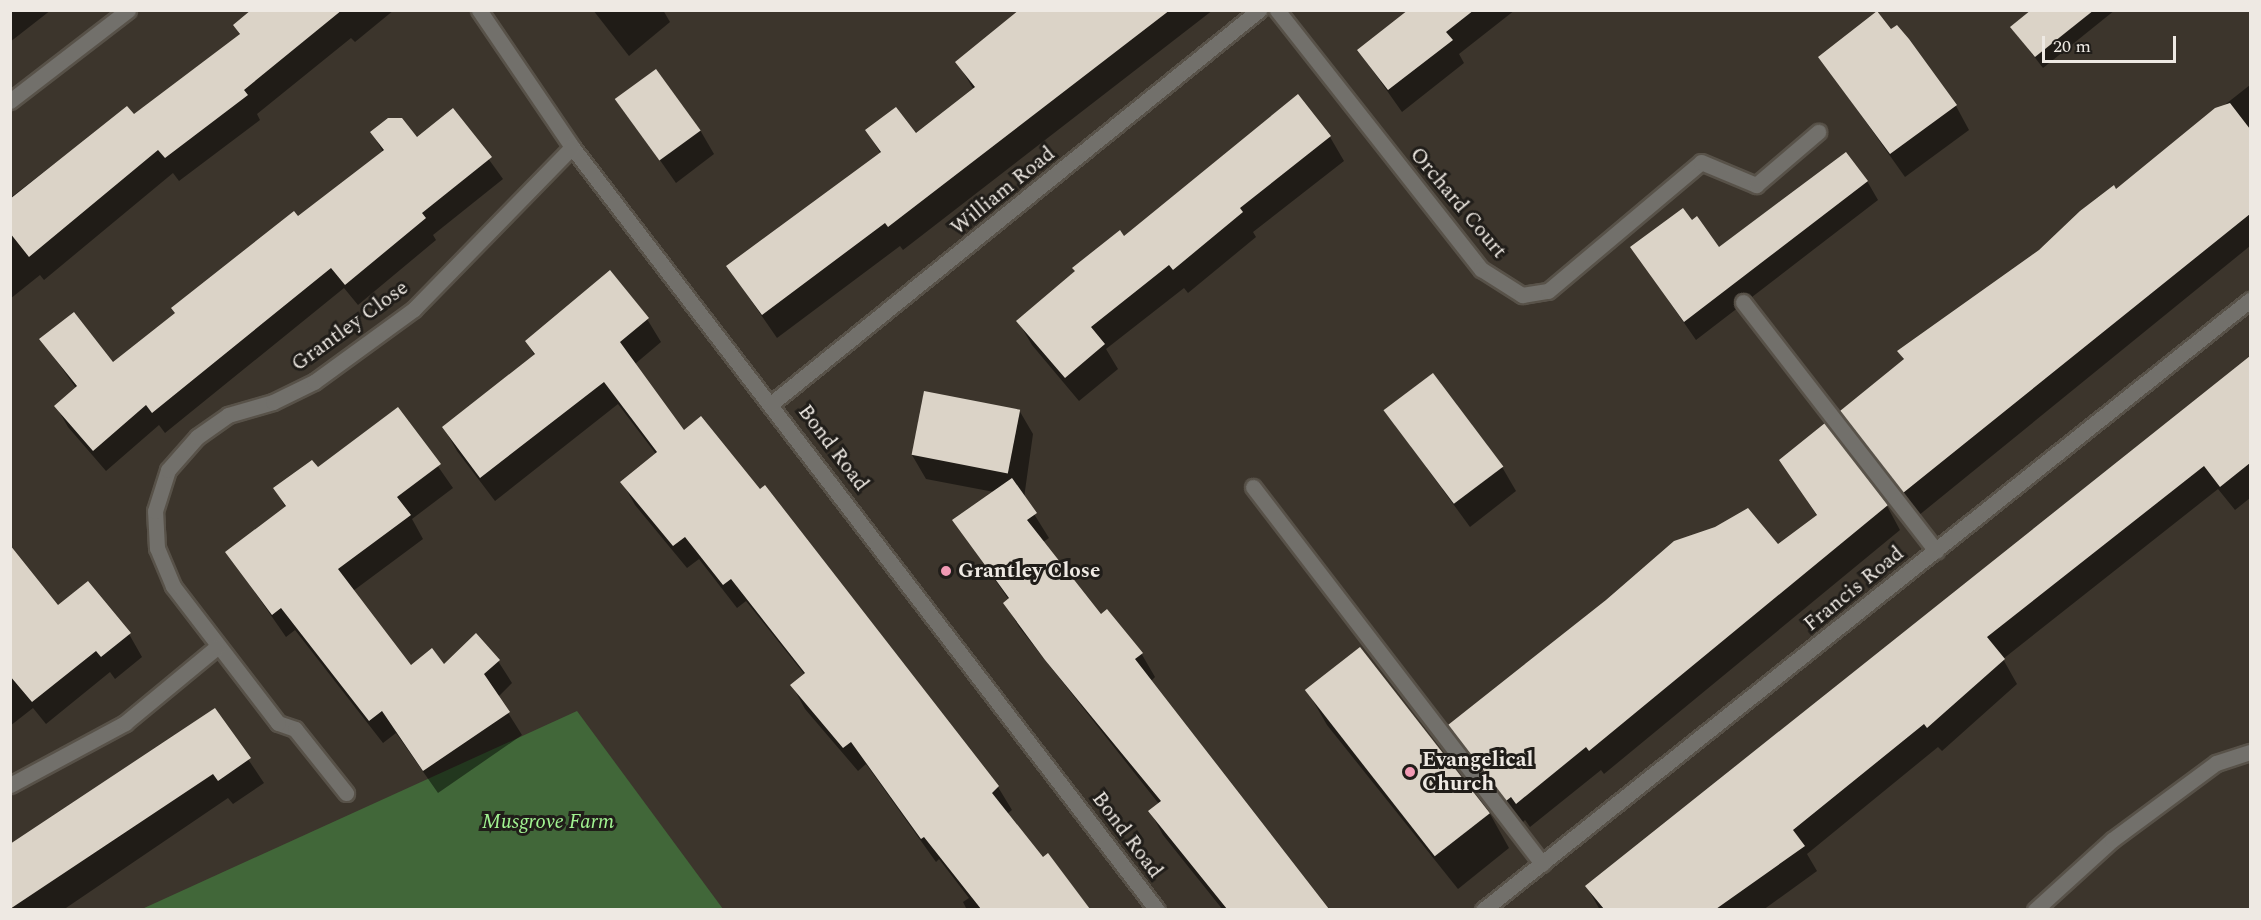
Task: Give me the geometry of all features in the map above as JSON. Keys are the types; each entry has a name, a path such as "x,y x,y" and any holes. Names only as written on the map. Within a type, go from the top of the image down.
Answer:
{"street":[{"path":"10,100 128,10"},
{"name":"Bond Road","path":"479,10 572,147 772,403 1157,909"},
{"name":"William Road","path":"772,403 1259,10"},
{"name":"Orchard Court","path":"1276,10 1481,269 1522,295 1548,291 1701,162 1756,185 1818,132"},
{"name":"Grantley Close","path":"346,793 295,729 278,723 217,647 173,586 157,548 154,517 168,470 197,437 228,415 273,402 314,382 414,309 572,147"},
{"name":"Francis Road","path":"1483,909 2250,300"},
{"path":"1743,302 1936,551"},
{"path":"1253,488 1542,864"},
{"path":"10,785 125,723 217,647"},
{"path":"2035,909 2112,840 2216,763 2250,752"}],"green space":[{"name":"Musgrove Farm","path":"577,711 723,909 142,909"}],"building":[{"path":"251,10 342,10 244,90 248,95 165,158 158,150 29,257 10,233 10,199 127,106 134,114 240,34 233,25"},
{"path":"1019,10 1170,10 888,227 885,223 762,315 726,266 881,152 865,130 896,107 916,133 975,87 955,62"},
{"path":"1408,10 1474,10 1446,32 1453,40 1388,90 1357,50"},
{"path":"2031,10 2094,10 2035,57 2010,27"},
{"path":"1877,11 1891,29 1897,25 1909,39 1957,105 1890,154 1818,57"},
{"path":"656,69 701,130 659,160 615,99"},
{"path":"1298,94 1331,136 1240,208 1243,212 1173,270 1169,265 1091,327 1105,344 1065,378 1016,321 1075,271 1072,268 1120,230 1124,236"},
{"path":"2230,103 2250,129 2250,214 1903,493 1840,411 1904,359 1897,351 2039,250 2080,211 2114,185 2116,189 2215,108"},
{"path":"453,108 492,157 422,213 426,218 345,285 331,268 152,413 146,405 93,451 54,406 77,386 39,339 74,312 113,362 175,313 171,308 294,211 298,216 384,150 370,132 388,118 402,118 417,137"},
{"path":"1846,152 1868,181 1684,322 1630,247 1683,208 1692,220 1697,216 1719,247"},
{"path":"610,270 649,318 620,342 684,430 701,416 760,489 765,485 999,786 992,793 1043,857 1048,853 1090,909 981,909 924,837 921,839 851,742 843,748 790,685 805,673 731,579 723,585 685,537 673,546 620,482 657,452 604,382 480,478 442,427 535,354 525,341"},
{"path":"2250,356 2250,463 2220,487 2204,466 1987,637 2005,659 1927,728 1924,724 1793,830 1805,846 1716,909 1604,909 1585,886"},
{"path":"1433,373 1503,466 1454,504 1383,410"},
{"path":"924,391 1020,410 1008,474 912,455"},
{"path":"398,407 441,464 397,497 411,515 338,569 411,665 432,648 444,664 476,633 500,660 484,674 510,712 423,771 382,711 369,721 281,608 272,615 225,552 286,506 273,488 312,460 318,467"},
{"path":"1825,423 1888,505 1589,751 1586,747 1516,804 1511,797 1506,801 1448,725 1606,600 1674,541 1715,527 1748,508 1778,544 1817,515 1779,460"},
{"path":"1012,478 1037,513 1027,520 1101,614 1107,609 1143,653 1135,659 1329,909 1227,909 1148,811 1161,801 1045,660 1003,603 1009,598 952,520"},
{"path":"10,545 58,605 88,581 131,633 101,657 96,651 32,702 10,676"},
{"name":"Evangelical Church","path":"1360,647 1490,813 1435,856 1305,690"},
{"path":"215,708 251,758 218,781 213,774 10,909 10,844"}],"place":[{"name":"Grantley Close","path":"946,571"},
{"name":"Evangelical Church","path":"1410,772"}]}
